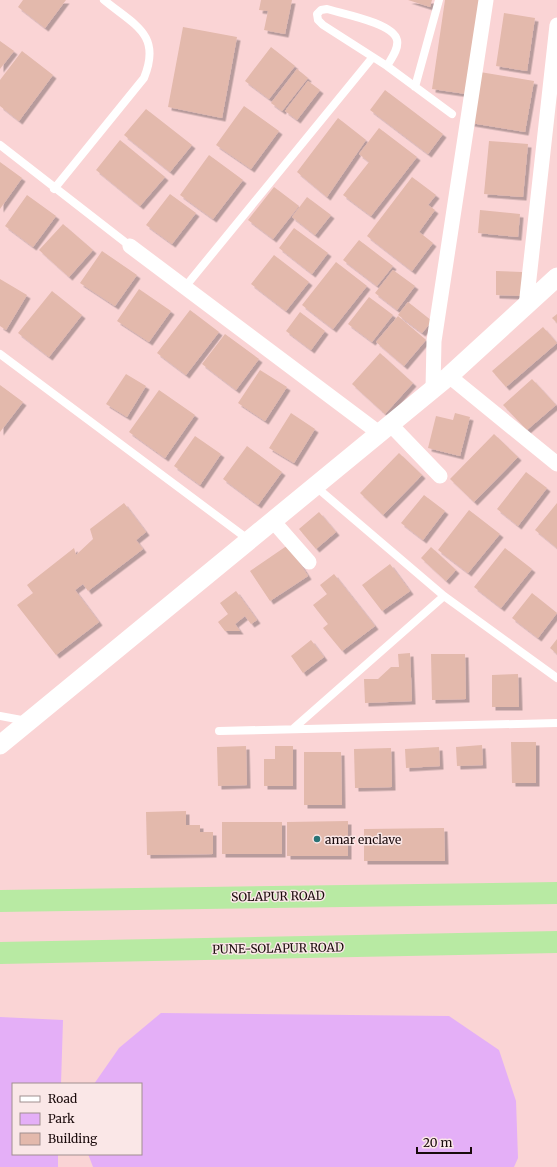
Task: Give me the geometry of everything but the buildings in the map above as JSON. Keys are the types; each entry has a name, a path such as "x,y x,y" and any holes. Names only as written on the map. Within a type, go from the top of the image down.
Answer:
{"highway":[{"name":"SOLAPUR ROAD","path":"0,900 557,893"},
{"name":"PUNE-SOLAPUR ROAD","path":"0,953 557,942"}],"street":[{"path":"434,389 434,341 486,0"},
{"path":"526,306 557,25"},
{"path":"130,246 185,288 384,429 440,476"},
{"path":"0,745 434,389 557,277"},
{"path":"449,376 557,464"},
{"path":"273,521 309,562"}],"lane":[{"path":"54,189 144,78 149,66 151,47 144,34 104,0"},
{"path":"415,87 439,0"},
{"path":"387,66 397,48 397,40 393,33 382,26 327,9 321,10 317,14 318,20 323,26 387,66 452,114"},
{"path":"185,288 372,58"},
{"path":"0,145 54,189 130,246"},
{"path":"0,354 249,540"},
{"path":"315,486 444,596 557,678"},
{"path":"294,728 444,596"},
{"path":"0,716 30,721"},
{"path":"219,731 294,728 557,723"}],"green space":[{"path":"161,1013 449,1016 499,1050 516,1101 518,1158 514,1167 93,1167 88,1155 142,1155 142,1083 95,1083 119,1048"},
{"path":"0,1017 63,1020 61,1083 12,1083 12,1155 58,1155 58,1167 0,1167"}],"place":[{"name":"amar enclave","path":"317,839"}]}
